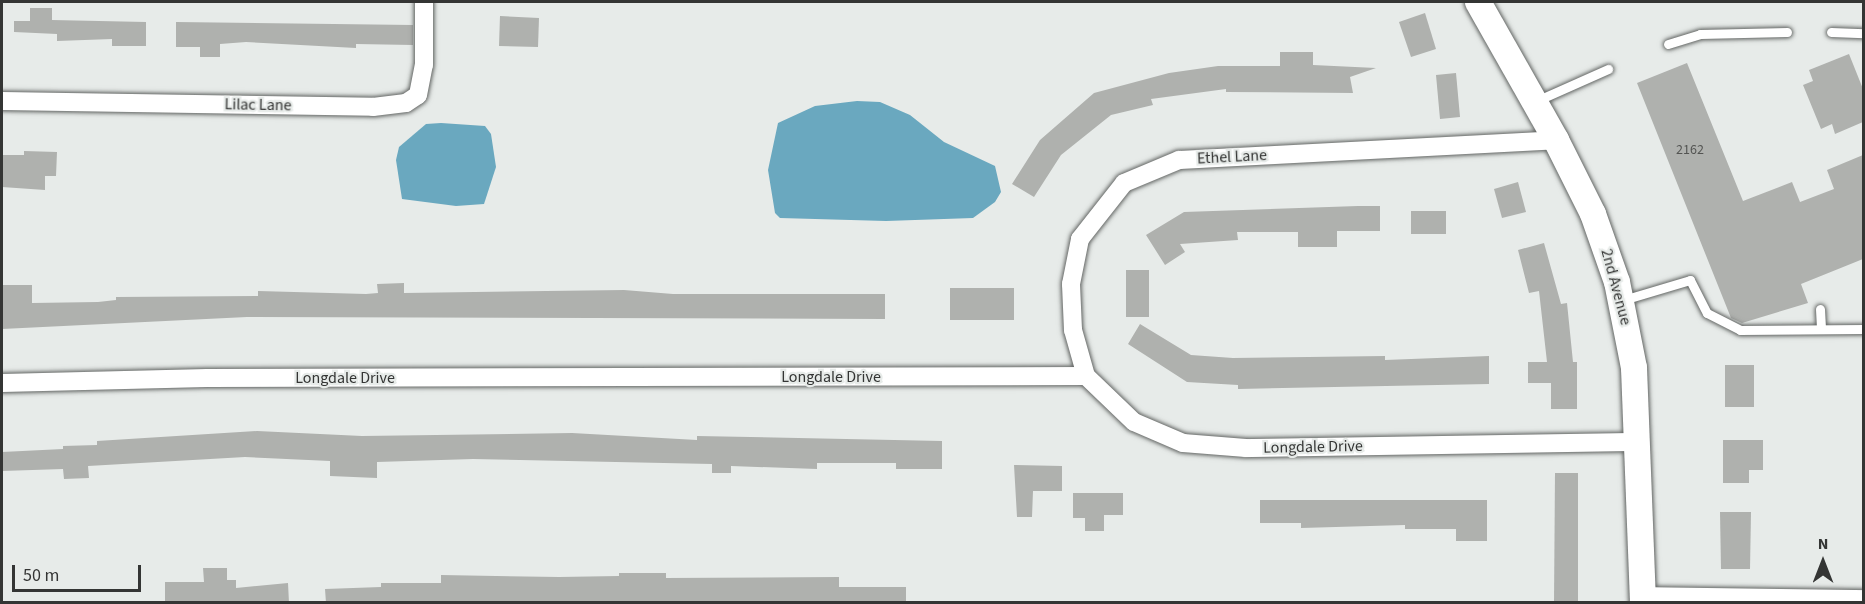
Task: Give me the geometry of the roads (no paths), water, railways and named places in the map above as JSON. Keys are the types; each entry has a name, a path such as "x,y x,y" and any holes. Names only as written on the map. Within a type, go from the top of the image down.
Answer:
{"street":[{"name":"Lilac Lane","path":"2,101 373,107 406,103 418,95 424,65 424,2"},
{"name":"2nd Avenue","path":"1478,2 1556,140 1607,249 1622,301 1634,368 1643,599"},
{"name":"Ethel Lane","path":"1086,376 1073,330 1071,284 1080,240 1124,183 1179,160 1556,140"},
{"name":"Longdale Drive","path":"2,383 207,378 1086,376 1134,422 1183,443 1246,448 1638,442"},
{"path":"1643,599 1863,599"}],"lane":[{"path":"1668,44 1700,34 1787,32"},
{"path":"1831,32 1863,33"},
{"path":"1535,101 1608,69"},
{"path":"1622,301 1690,280 1707,313 1740,330 1863,329"},
{"path":"1821,309 1821,329"}],"water":[{"path":"857,101 880,102 910,115 944,142 995,166 1001,192 995,202 973,218 886,221 780,218 775,213 768,170 778,123 815,106"},
{"path":"426,124 485,126 491,134 496,167 484,204 456,206 402,199 396,160 399,147"}]}
